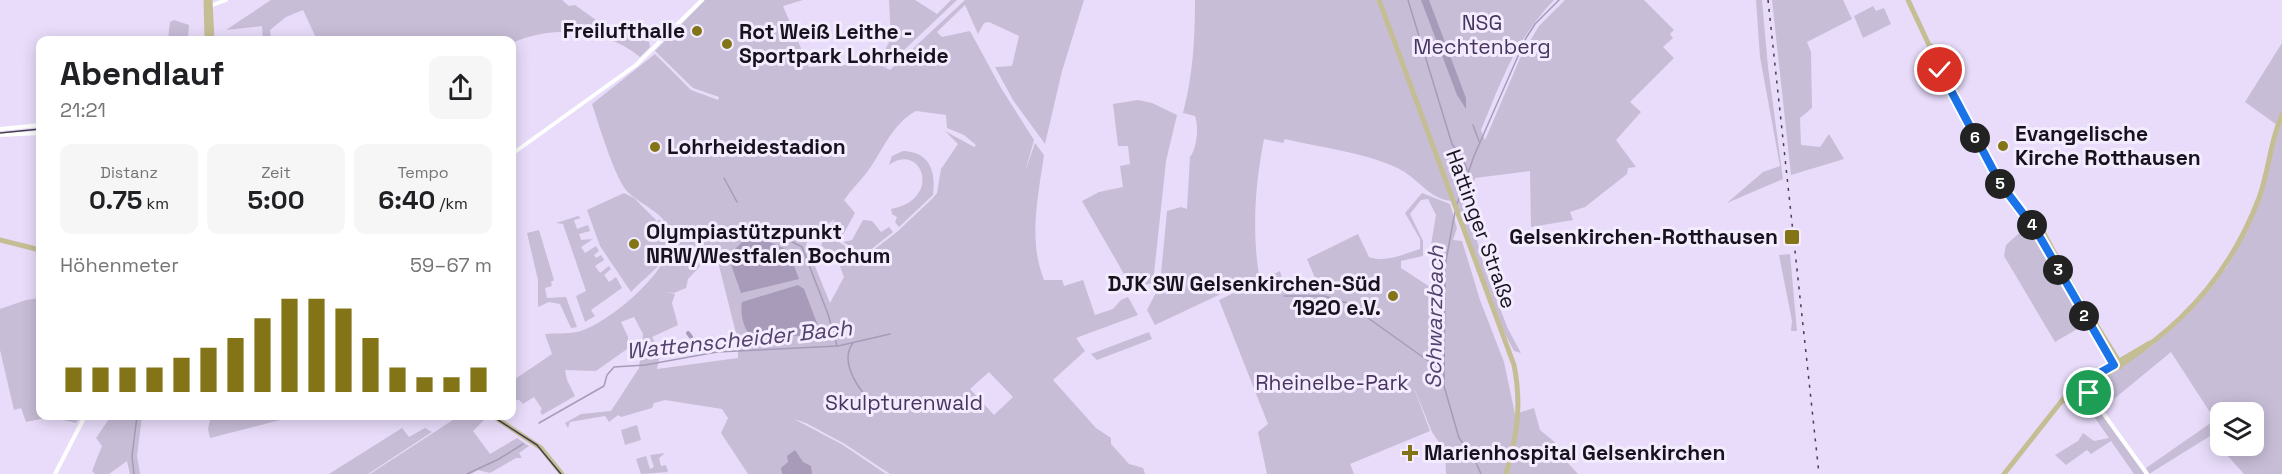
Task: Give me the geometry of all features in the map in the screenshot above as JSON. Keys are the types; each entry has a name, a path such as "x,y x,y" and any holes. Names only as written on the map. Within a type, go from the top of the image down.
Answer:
{"main road":[{"name":"Hattinger Straße","path":"1379,0 1511,355 1519,390 1518,427 1506,474"},
{"path":"1908,0 1951,81 1986,156 2010,196 2037,232 2118,364"},
{"path":"207,36 208,3"},
{"path":"208,3 212,36"},
{"path":"2004,474 2063,401 2160,336 2205,292 2234,252 2260,197 2273,138 2282,114"},
{"path":"0,240 36,249"},
{"path":"499,420 541,448 562,474"}],"street":[{"path":"208,3 225,0"},
{"path":"516,151 636,65 702,0"},
{"path":"0,129 36,125"},
{"path":"0,135 36,133"},
{"path":"2087,385 2147,474"},
{"path":"55,474 83,420"}],"green space":[{"path":"271,0 562,0 569,6 575,5 603,25 620,25 649,42 650,47 640,57 611,40 578,32 544,34 516,42 516,36 315,36 303,10 286,17 270,30 271,36 263,36 262,26 226,30"},
{"name":"Skulpturenwald","path":"705,0 803,0 783,6 809,67 876,63 890,70 965,0 1084,0 1062,71 1045,144 1013,100 995,67 1012,66 1019,36 989,22 984,23 978,34 965,5 937,32 942,37 970,31 1001,88 1034,140 1025,172 1035,143 1044,155 1035,234 1039,265 1044,280 1062,280 1064,286 1083,280 1095,315 1113,309 1121,300 1128,297 1138,315 1076,338 1085,351 1053,380 1096,428 1111,438 1111,444 1129,464 1143,468 1145,474 890,474 845,444 794,419 843,445 886,474 748,474 721,433 728,418 722,409 665,400 654,403 652,408 621,417 618,415 609,422 605,416 570,422 568,428 565,423 581,414 611,411 639,368 643,334 634,317 621,322 628,337 627,349 596,371 565,370 575,396 542,415 540,411 542,409 534,397 523,404 516,400 516,378 552,354 545,334 577,332 605,319 652,278 670,247 671,234 664,220 631,195 621,183 592,104 655,54 691,90 718,100 719,97 693,88 655,51","holes":["916,111 946,115 947,128 964,135 976,145 974,147 945,131 958,144 941,169 937,193 897,232 863,258 839,242 855,213 844,200 868,171 894,130","835,219 821,245 838,261 844,277 830,303 806,244 815,233","715,250 738,341 738,358 657,369 661,352 652,337 678,325 672,303 675,294 665,292 674,293 686,288 688,279","989,372 1013,397 994,415 970,389"]},
{"path":"889,0 915,0 937,14 951,0 957,0 886,67 878,62 891,39"},
{"path":"1195,0 1377,0 1452,201 1444,200 1431,193 1407,174 1389,164 1345,151 1285,139 1283,143 1264,139 1255,207 1259,276 1155,325 1147,310 1160,285 1167,211 1181,207 1187,209 1190,157 1197,137 1195,116 1183,113 1193,57"},
{"name":"NSG Mechtenberg","path":"1380,0 1554,0 1529,30 1511,61 1481,130 1485,140 1521,56 1539,26 1565,0 1644,0 1674,30 1670,34 1673,38 1663,47 1674,58 1630,102 1641,112 1616,140 1636,167 1628,168 1627,174 1585,207 1570,212 1573,220 1531,227 1530,171 1475,178 1469,211 1485,270 1508,329 1521,353 1514,351 1504,332"},
{"path":"1756,0 1762,0 1768,67 1783,179 1727,203 1763,172 1780,166 1760,57"},
{"path":"1772,0 1843,0 1852,19 1807,42 1811,52 1812,108 1800,118 1801,145 1820,147 1829,134 1844,159 1791,175"},
{"path":"1873,6 1876,11 1884,8 1891,24 1863,38 1854,16"},
{"path":"174,20 189,25 188,36 168,36 170,22"},
{"path":"2282,43 2282,474 2244,474 2228,456 2264,456 2264,402 2210,402 2210,412 2171,352 2103,408 2091,385 2154,344 2227,267 2260,197 2277,125 2245,102"},
{"path":"1138,100 1152,103 1177,115 1166,161 1153,283 1132,288 1082,201 1099,192 1123,187 1120,166 1130,164 1128,146 1118,146 1113,104"},
{"path":"903,151 912,152 925,159 932,171 934,186 933,195 899,227 895,222 897,217 892,214 891,209 907,203 918,195 922,184 922,174 918,166 910,160 900,160 889,165 892,156"},
{"name":"Olympiastützpunkt NRW/Westfalen Bochum","path":"624,193 634,198 658,222 659,219 669,241 668,251 663,259 631,292 600,246 587,210"},
{"name":"Rheinelbe-Park","path":"1422,193 1450,204 1457,228 1453,240 1462,241 1480,300 1504,362 1515,414 1534,408 1540,430 1569,454 1566,461 1578,474 1446,474 1445,451 1432,432 1412,383 1430,431 1350,464 1354,474 1267,474 1258,432 1268,424 1219,300 1280,271 1284,286 1318,285 1307,259 1358,234 1369,257 1376,259 1389,258 1420,249 1420,239 1405,213","holes":["1428,199 1436,215 1431,245 1435,252 1430,287 1401,268 1401,261 1423,256 1423,241 1410,214 1421,200"]},
{"path":"578,216 581,218 574,220 577,229 588,225 590,231 579,234 581,240 593,239 581,247 585,253 596,246 599,251 594,255 596,258 601,255 604,260 595,266 600,273 609,266 611,269 604,275 609,282 616,277 622,288 591,310 595,316 585,322 576,296 586,291 563,224 556,223"},
{"path":"863,220 872,221 881,232 889,227 893,232 864,255 843,242 852,240"},
{"path":"2027,226 2084,325 2055,342 2004,256 2006,245"},
{"path":"539,230 554,280 551,282 552,286 545,288 547,298 566,297 577,327 571,328 560,304 549,302 538,307 538,280 527,233"},
{"path":"1790,254 1797,331 1791,331 1792,321 1779,255"},
{"path":"36,299 36,420 26,422 21,408 14,410 0,350 0,309"},
{"path":"1149,332 1152,339 1097,360 1091,354"},
{"path":"2085,389 2146,474 2134,474 2111,441 2091,454 2087,450 2066,465 2055,455 2078,441 2083,433 2094,441 2109,438 2083,401 2078,404 2070,397"},
{"path":"108,420 142,420 137,456 140,474 130,474 127,461 109,474 95,474 92,471 102,446 96,438"},
{"path":"210,420 280,420 210,438 208,429"},
{"path":"453,420 484,420 473,431 490,454 517,438 529,446 519,453 522,458 516,458 490,473 478,470 471,474 370,474"},
{"path":"2210,423 2210,436 2149,474 2146,468"},
{"path":"637,425 641,440 625,445 621,430"},
{"path":"402,428 409,437 425,428 432,432 368,474 329,474"},
{"path":"665,453 659,458 661,466 666,465 668,472 641,474 636,459 646,456 650,469 654,467 650,455"}],"shaded area":[{"path":"1421,0 1429,0 1466,98 1466,109 1457,95"},
{"path":"749,238 762,239 788,250 799,279 741,293 728,256"},
{"path":"798,285 804,289 820,331 818,335 753,337 743,321 742,302"},
{"path":"795,450 803,462 811,466 812,474 782,474 781,468 788,462 787,456"}],"waterway":[{"path":"1408,0 1452,144 1463,159 1467,170"},
{"name":"Schwarzbach","path":"1457,204 1474,156 1526,38 1535,24 1559,0"},
{"path":"1473,125 1479,141"},
{"path":"724,178 737,202"},
{"name":"Schwarzbach","path":"1455,212 1445,266 1444,386 1459,438 1474,458 1481,474"},
{"path":"744,223 750,226 760,225 802,247 828,314 837,346"},
{"name":"Wattenscheider Bach","path":"1284,296 1324,296 1347,303 1441,370"},
{"path":"688,333 691,337"},
{"name":"Wattenscheider Bach","path":"539,423 604,386 607,375 614,367 645,365 717,352 838,346 890,334"},
{"path":"853,343 848,360 853,378 877,407"},
{"name":"Wattenscheider Bach","path":"134,474 132,456 136,420"},
{"name":"Wattenscheider Bach","path":"467,474 499,459 523,444"}],"tram line":[{"path":"0,133 36,129"},
{"path":"498,420 537,445 561,474"}],"railway":[{"path":"1768,0 1819,474"}],"place":[{"name":"Freilufthalle","path":"697,31"},
{"name":"Rot Weiß Leithe - Sportpark Lohrheide","path":"727,44"},
{"name":"Evangelische Kirche Rotthausen","path":"2003,146"},
{"name":"Lohrheidestadion","path":"655,147"},
{"name":"Gelsenkirchen-Rotthausen","path":"1792,237"},
{"name":"Olympiastützpunkt NRW/Westfalen Bochum","path":"634,244"},
{"name":"DJK SW Gelsenkirchen-Süd 1920 e.V.","path":"1393,296"},
{"name":"Marienhospital Gelsenkirchen","path":"1410,453"}],"route":[{"path":"1940,70 1964,120 2000,183 2037,232 2114,365 2085,381 2085,388 2089,393"}]}
